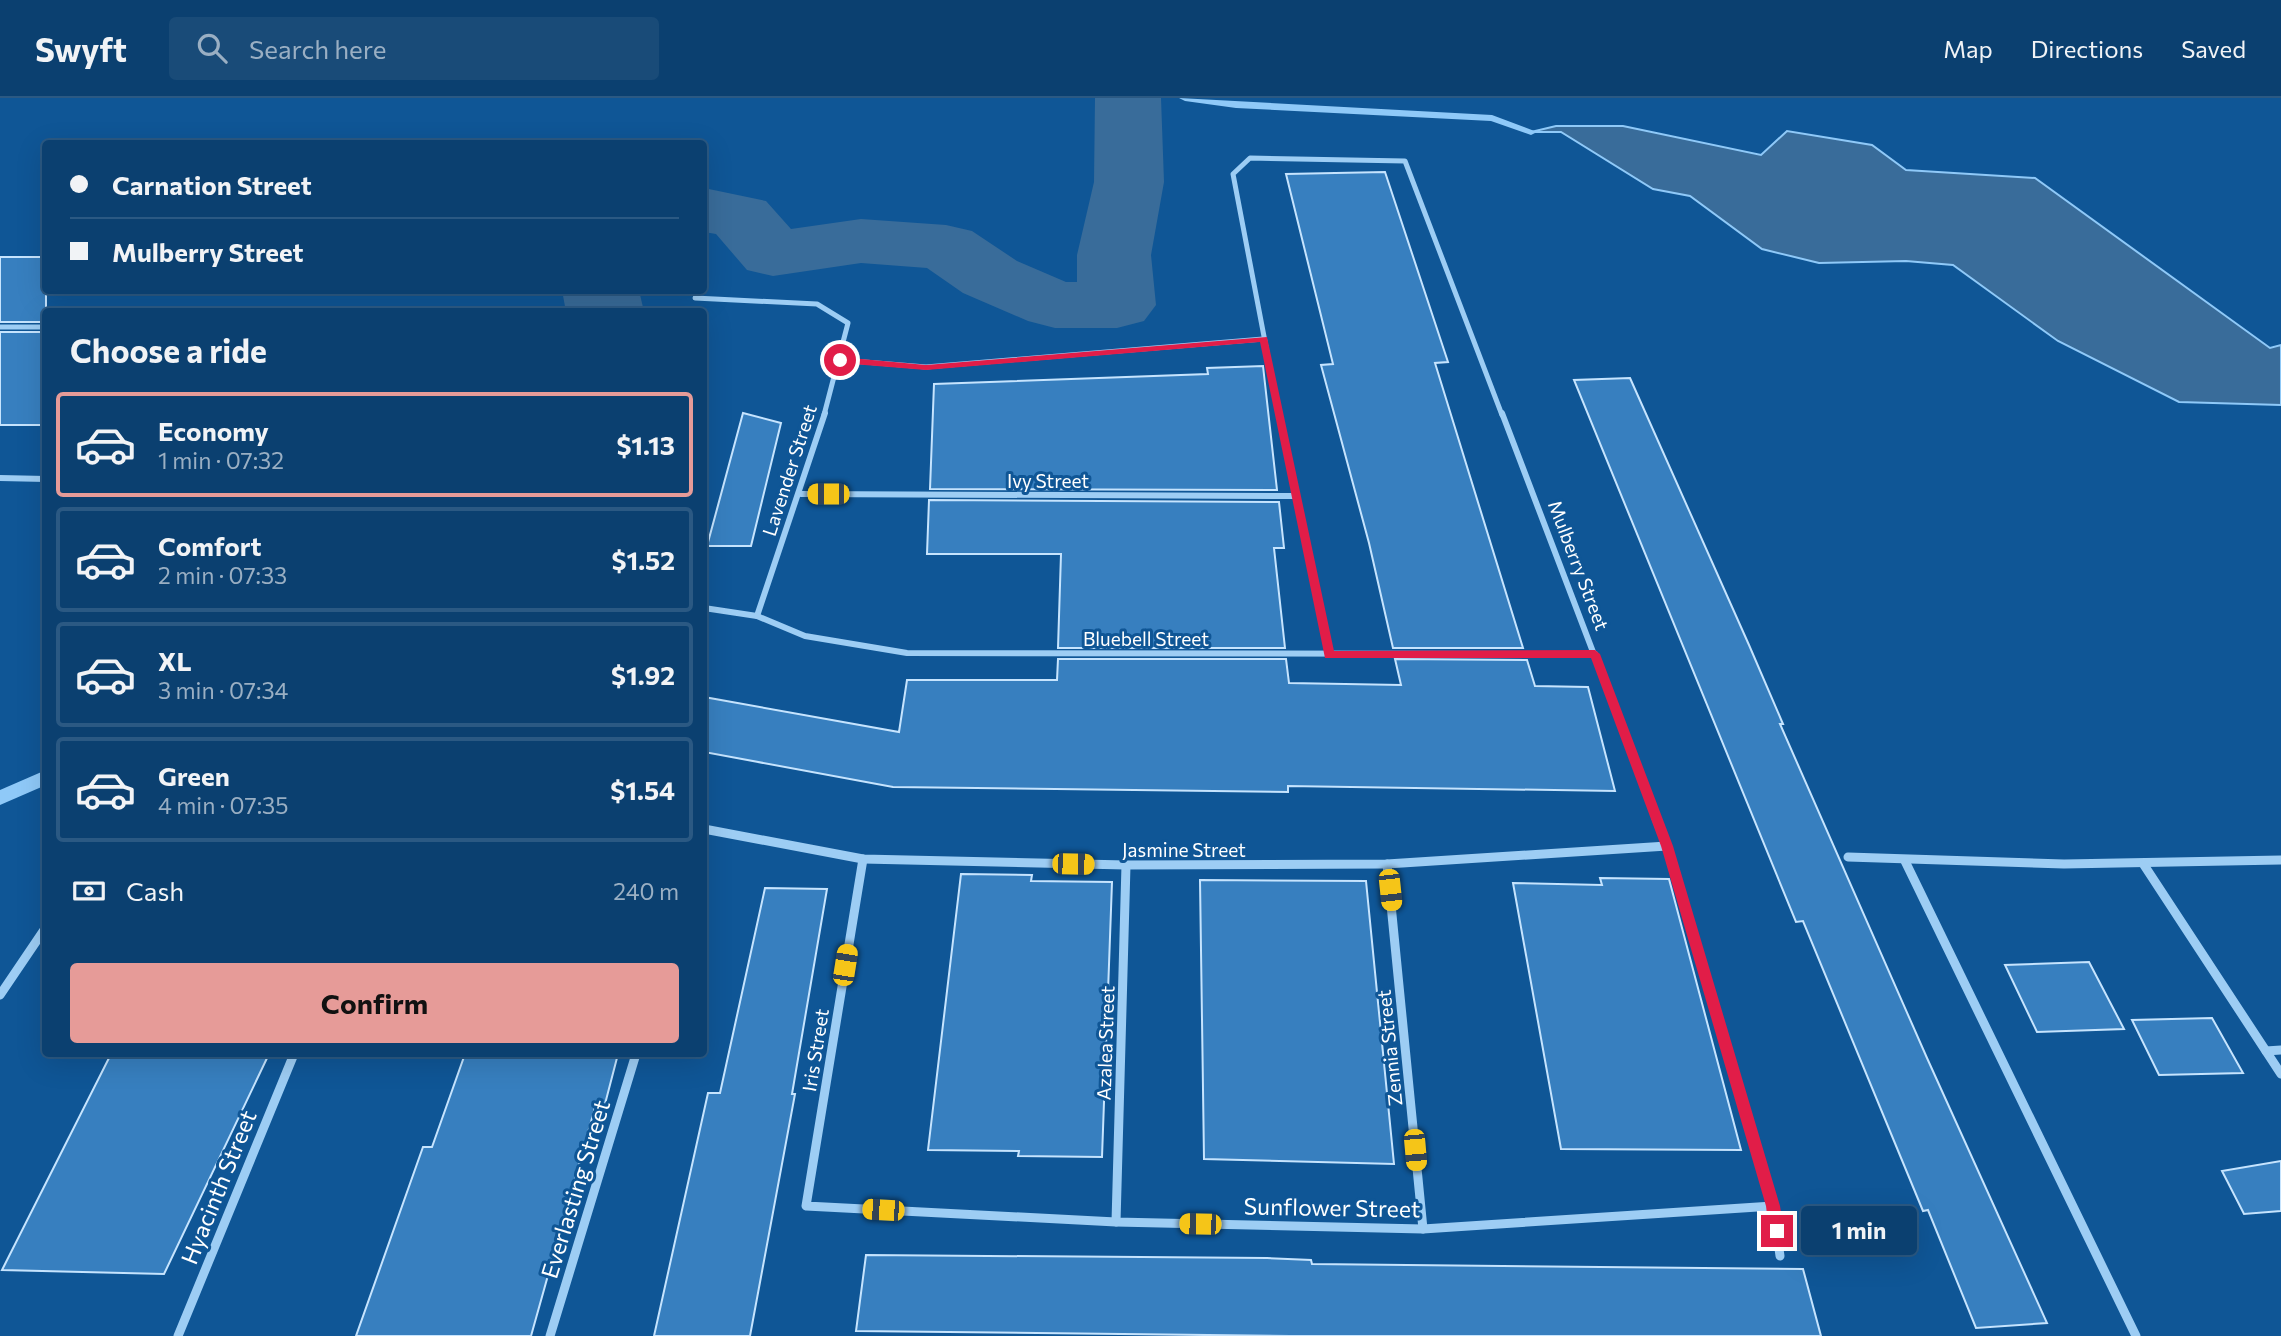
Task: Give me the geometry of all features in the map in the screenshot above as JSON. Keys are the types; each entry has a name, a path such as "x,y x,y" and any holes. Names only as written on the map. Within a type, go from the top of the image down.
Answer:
{"street":[{"name":"Mulberry Street","path":"1264,339 1233,174 1250,158 1405,161 1667,846 1773,1206 1780,1256"},
{"name":"Lavender Street","path":"695,298 817,304 848,323 801,494 757,616"},
{"path":"0,327 42,327"},
{"path":"840,360 926,368 1264,339 1329,655"},
{"path":"0,478 42,479"},
{"name":"Ivy Street","path":"801,494 1295,496"},
{"name":"Bluebell Street","path":"707,608 757,616 806,636 907,653 1595,654"},
{"name":"Jasmine Street","path":"707,832 863,859 1126,865 1387,864 1667,846"},
{"path":"1848,857 1905,861 2144,865 2281,860"},
{"name":"Iris Street","path":"806,1206 863,859"},
{"path":"1905,861 2136,1336"},
{"name":"Zennia Street","path":"1387,864 1423,1228"},
{"name":"Azalea Street","path":"1116,1222 1126,865"},
{"path":"2144,865 2281,1074"},
{"path":"0,995 42,933"},
{"path":"2266,1051 2281,1050"},
{"name":"Hyacinth Street","path":"178,1336 293,1057"},
{"name":"Everlasting Street","path":"550,1336 635,1057"},
{"name":"Sunflower Street","path":"806,1206 1116,1222 1423,1228 1773,1206"}],"water":[{"path":"1556,126 1623,126 1761,155 1787,131 1872,145 1906,170 2035,178 2270,348 2281,345 2281,405 2179,402 2058,341 1953,265 1906,261 1819,263 1762,249 1690,196 1653,189 1561,132 1531,132"}],"building":[{"path":"1385,172 1448,362 1435,363 1523,648 1393,648 1369,543 1321,365 1333,364 1286,174"},
{"path":"0,257 42,257 42,294 46,294 46,308 42,308 42,322 0,322"},
{"path":"0,332 42,332 42,425 0,425"},
{"path":"1263,366 1277,490 930,489 934,384 1208,374 1207,368"},
{"path":"1630,378 1749,645 1783,724 1780,724 1927,1058 2047,1323 1976,1328 1928,1210 1923,1211 1803,921 1796,922 1574,380"},
{"path":"743,413 781,423 751,546 707,546"},
{"path":"929,500 1279,502 1284,548 1274,548 1285,648 1058,648 1061,554 927,554"},
{"path":"1058,659 1286,659 1289,683 1401,685 1395,659 1527,660 1535,686 1588,687 1615,791 1288,786 1288,792 893,787 707,753 707,698 899,732 907,680 1057,680"},
{"path":"961,874 1032,875 1031,881 1112,882 1102,1157 1018,1156 1019,1151 928,1150"},
{"path":"1600,878 1669,879 1741,1150 1561,1149 1513,883 1602,885"},
{"path":"1200,880 1366,881 1394,1164 1204,1159"},
{"path":"765,888 827,889 792,1094 795,1094 750,1336 654,1336 708,1093 720,1093"},
{"path":"2089,962 2124,1029 2037,1032 2005,965"},
{"path":"2212,1018 2243,1073 2159,1075 2132,1020"},
{"path":"109,1057 268,1057 164,1274 2,1270"},
{"path":"464,1057 617,1057 605,1104 596,1104 531,1336 356,1336 423,1147 432,1147"},
{"path":"2281,1161 2281,1211 2244,1214 2222,1171"},
{"path":"866,1255 1267,1258 1311,1260 1312,1264 1803,1269 1821,1336 1290,1336 856,1331"}],"waterway":[{"path":"707,210 740,216 773,254 861,241 946,247 990,277 1055,305 1117,305 1114,255 1129,182 1128,98"},
{"path":"1185,98 1236,105 1492,118 1531,132"},
{"path":"601,294 604,308"},
{"path":"0,798 42,779"}],"route":[{"path":"840,360 926,368 1264,339 1329,655 1595,654 1667,846 1773,1206 1777,1231"}]}
